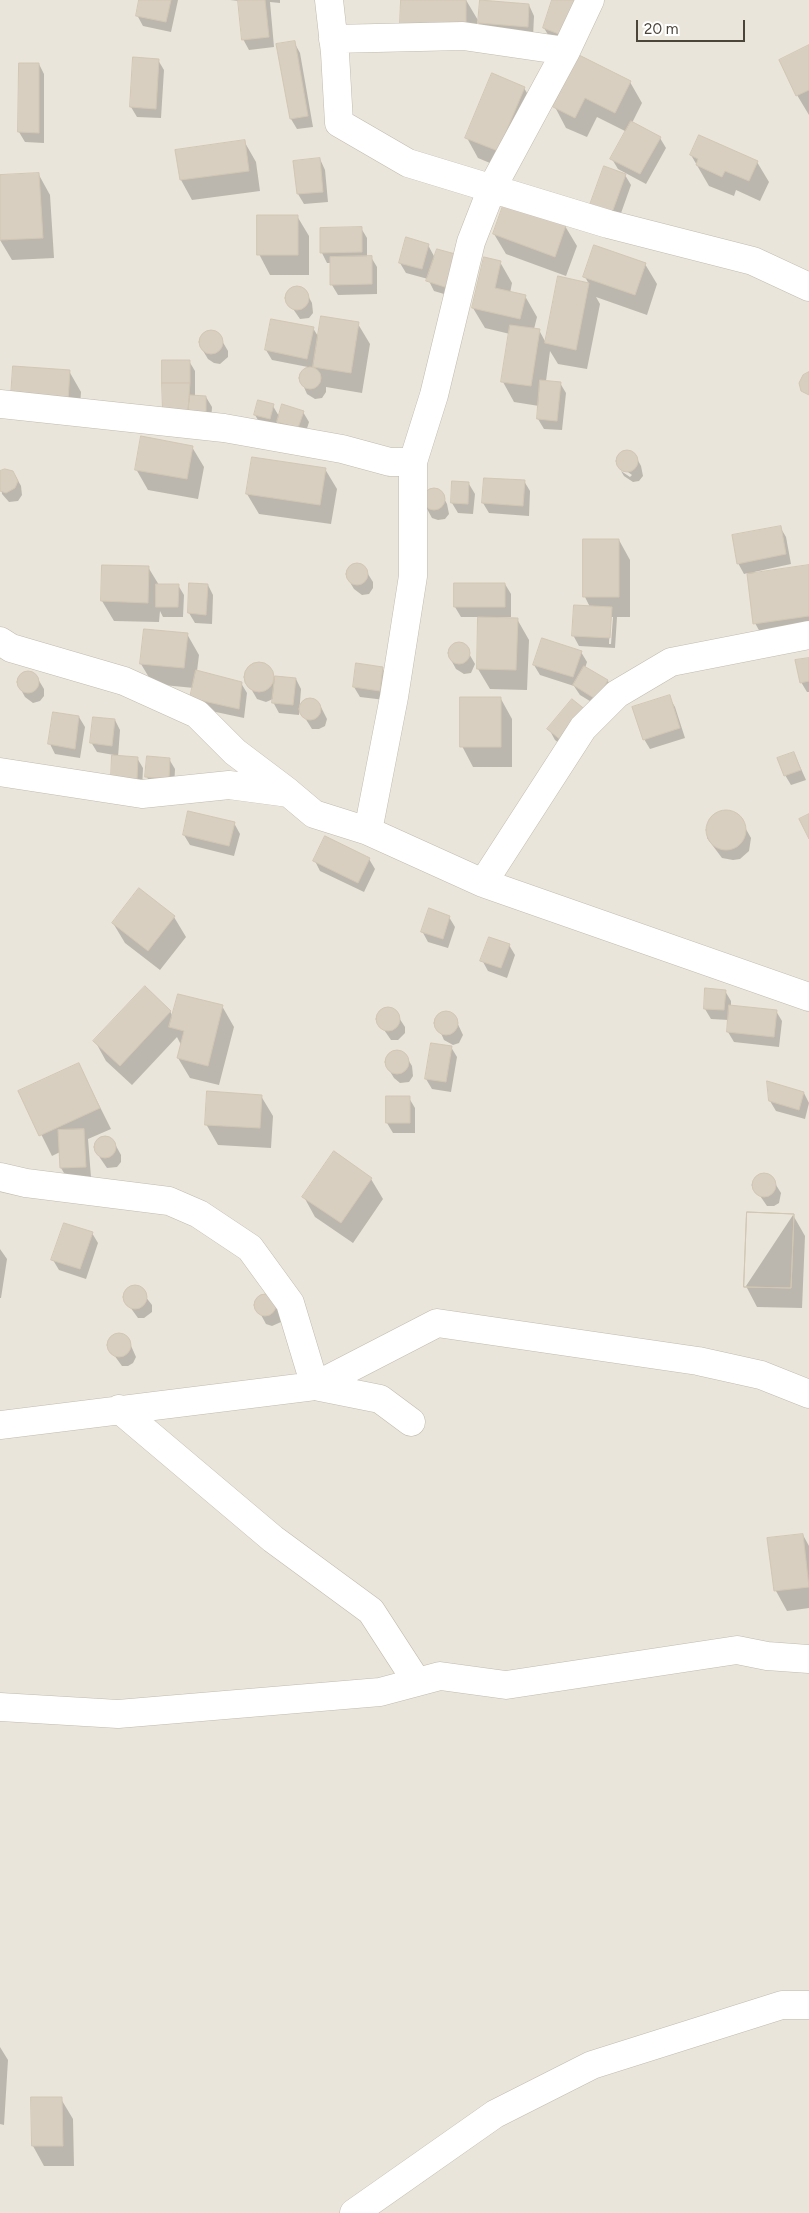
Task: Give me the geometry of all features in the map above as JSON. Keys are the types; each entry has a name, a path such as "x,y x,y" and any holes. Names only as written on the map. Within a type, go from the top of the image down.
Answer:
{"street":[{"path":"329,0 334,39 339,122 408,163 608,224 753,261 809,287"},
{"path":"368,831 394,697 413,576 413,462 434,395 471,242 492,188 566,51 590,0"},
{"path":"334,39 463,36 566,51"},
{"path":"0,404 224,428 342,449 390,462 413,462"},
{"path":"483,883 583,728 617,694 671,662 809,635"},
{"path":"0,641 10,648 124,681 198,714 235,752 314,814 368,831 483,883 809,997"},
{"path":"0,772 142,794 229,786 288,793"},
{"path":"0,1177 26,1183 169,1202 199,1214 250,1248 290,1304 315,1386"},
{"path":"315,1386 437,1323 698,1361 761,1375 809,1394"},
{"path":"0,1425 315,1386 380,1400 411,1422"},
{"path":"119,1409 273,1539 371,1611 417,1682"},
{"path":"0,1707 118,1714 380,1692 440,1676 506,1685 737,1650 767,1656 809,1659"},
{"path":"354,2213 495,2114 592,2065 782,2005 809,2005"}],"shaded area":[{"path":"0,0 809,0 809,2213 0,2213"}],"building":[{"path":"139,0 171,0 166,22 136,16"},
{"path":"238,0 265,0 269,37 242,40"},
{"path":"401,0 466,0 466,25 400,24"},
{"path":"480,0 529,4 528,27 478,23"},
{"path":"552,0 575,0 564,36 543,28"},
{"path":"295,41 308,116 290,119 276,44"},
{"path":"809,45 809,90 796,96 779,60"},
{"path":"579,55 631,81 615,113 585,98 575,118 553,107"},
{"path":"133,57 159,59 156,109 130,107"},
{"path":"19,63 39,63 39,133 18,132"},
{"path":"492,73 525,87 498,151 465,138"},
{"path":"631,121 661,137 640,174 610,159"},
{"path":"699,135 758,161 749,181 725,171 722,177 696,165 698,159 690,155"},
{"path":"245,140 249,171 180,180 175,150"},
{"path":"320,158 323,192 297,194 293,161"},
{"path":"604,166 626,174 609,221 587,213"},
{"path":"39,173 43,238 0,240 0,175"},
{"path":"504,203 566,225 555,257 493,234"},
{"path":"257,215 298,215 298,255 257,255"},
{"path":"362,227 362,252 320,253 320,228"},
{"path":"406,237 429,244 422,269 399,263"},
{"path":"594,245 646,263 635,295 583,277"},
{"path":"437,249 459,255 448,288 426,281"},
{"path":"372,256 372,284 330,285 330,257"},
{"path":"484,257 501,261 495,288 526,295 520,319 472,308"},
{"path":"558,276 589,283 576,350 545,343"},
{"path":"297,286 305,290 309,298 305,306 297,310 289,306 285,298 289,290"},
{"path":"321,316 359,322 351,373 313,367"},
{"path":"271,319 314,327 307,359 265,350"},
{"path":"510,325 540,329 531,386 501,382"},
{"path":"211,330 216,331 222,337 222,347 216,353 211,354 206,353 200,347 199,342 200,337 206,331"},
{"path":"162,360 190,360 190,383 162,383"},
{"path":"13,366 70,370 68,401 11,397"},
{"path":"310,367 318,370 321,378 318,386 310,389 302,386 299,378 302,370"},
{"path":"809,372 809,395 801,391 799,383 803,375"},
{"path":"540,380 561,382 557,421 537,419"},
{"path":"162,383 190,383 188,412 163,411"},
{"path":"190,395 206,396 206,412 188,412"},
{"path":"258,400 274,404 270,419 254,415"},
{"path":"282,404 304,411 298,428 277,422"},
{"path":"141,436 193,446 187,479 135,470"},
{"path":"627,450 635,453 638,461 635,469 627,472 619,469 616,461 619,453"},
{"path":"252,457 326,468 320,505 246,494"},
{"path":"5,469 13,471 18,481 15,488 6,493 0,491 0,471"},
{"path":"484,478 525,480 523,506 482,503"},
{"path":"452,481 469,482 468,504 451,503"},
{"path":"434,488 442,491 445,499 442,507 434,510 426,507 423,499 426,491"},
{"path":"781,526 786,554 737,564 732,535"},
{"path":"583,539 619,539 619,597 583,597"},
{"path":"353,563 361,563 368,570 368,578 361,585 353,585 346,578 346,570"},
{"path":"102,565 149,566 148,603 101,601"},
{"path":"809,565 809,616 753,624 747,574"},
{"path":"189,583 208,584 206,615 188,613"},
{"path":"454,583 505,583 505,607 454,607"},
{"path":"156,584 179,584 178,607 156,607"},
{"path":"574,605 612,607 610,638 572,636"},
{"path":"478,617 518,618 516,670 477,669"},
{"path":"144,629 188,633 184,668 140,664"},
{"path":"542,638 582,651 573,677 533,665"},
{"path":"459,642 467,645 470,653 467,661 459,664 451,661 448,653 451,645"},
{"path":"809,658 809,681 800,683 795,660"},
{"path":"259,662 265,663 273,671 273,683 265,691 259,692 253,691 245,683 244,677 245,671 253,663"},
{"path":"356,663 383,667 380,691 353,687"},
{"path":"584,666 608,680 597,700 573,685"},
{"path":"196,670 242,682 239,709 190,698"},
{"path":"24,671 32,671 39,678 39,686 32,693 24,693 17,686 17,678"},
{"path":"275,676 296,678 293,705 272,703"},
{"path":"670,695 680,728 643,740 632,707"},
{"path":"460,697 501,697 501,747 460,747"},
{"path":"306,698 314,698 321,705 321,713 314,720 306,720 299,713 299,705"},
{"path":"572,699 587,711 562,741 547,729"},
{"path":"53,712 79,716 75,749 48,744"},
{"path":"93,717 115,719 112,746 90,743"},
{"path":"794,752 801,770 784,776 777,758"},
{"path":"112,755 138,757 137,780 111,778"},
{"path":"147,756 170,758 169,779 145,777"},
{"path":"730,810 737,813 743,819 746,830 745,838 737,847 730,850 722,850 715,847 707,838 706,826 709,819 718,811"},
{"path":"188,811 235,822 229,846 183,835"},
{"path":"809,814 809,839 799,819"},
{"path":"325,836 370,858 358,883 313,861"},
{"path":"139,888 175,916 148,951 112,923"},
{"path":"429,908 450,916 443,939 421,932"},
{"path":"489,937 510,944 501,968 480,961"},
{"path":"145,986 171,1011 120,1066 93,1041"},
{"path":"705,988 726,990 724,1010 704,1009"},
{"path":"178,994 223,1005 208,1066 177,1058 184,1031 169,1027"},
{"path":"729,1005 777,1010 774,1037 727,1032"},
{"path":"388,1007 396,1011 400,1019 396,1027 388,1031 380,1027 376,1019 380,1011"},
{"path":"446,1011 454,1015 458,1023 454,1031 446,1035 438,1031 434,1023 438,1015"},
{"path":"431,1043 452,1046 446,1082 425,1079"},
{"path":"397,1050 405,1054 409,1062 405,1070 397,1074 389,1070 385,1062 389,1054"},
{"path":"79,1063 100,1108 39,1136 18,1091"},
{"path":"767,1081 804,1092 799,1110 769,1101"},
{"path":"207,1091 262,1095 260,1128 205,1125"},
{"path":"386,1096 410,1096 410,1123 386,1123"},
{"path":"84,1129 86,1167 60,1168 58,1130"},
{"path":"105,1136 113,1139 116,1147 113,1155 105,1158 97,1155 94,1147 97,1139"},
{"path":"334,1151 372,1178 341,1223 302,1197"},
{"path":"764,1173 772,1177 776,1185 772,1193 764,1197 756,1193 752,1185 756,1177"},
{"path":"747,1212 794,1214 791,1288 744,1287"},
{"path":"747,1212 794,1214 791,1288 744,1287"},
{"path":"64,1223 93,1232 80,1269 51,1260"},
{"path":"135,1285 140,1286 146,1292 146,1302 140,1308 135,1309 130,1308 124,1302 123,1297 124,1292 130,1286"},
{"path":"261,1294 269,1294 276,1301 276,1309 269,1316 261,1316 254,1309 254,1301"},
{"path":"119,1333 127,1337 131,1345 127,1353 119,1357 111,1353 107,1345 111,1337"},
{"path":"803,1534 809,1587 774,1591 767,1538"},
{"path":"31,2097 62,2097 63,2146 32,2146"}]}
